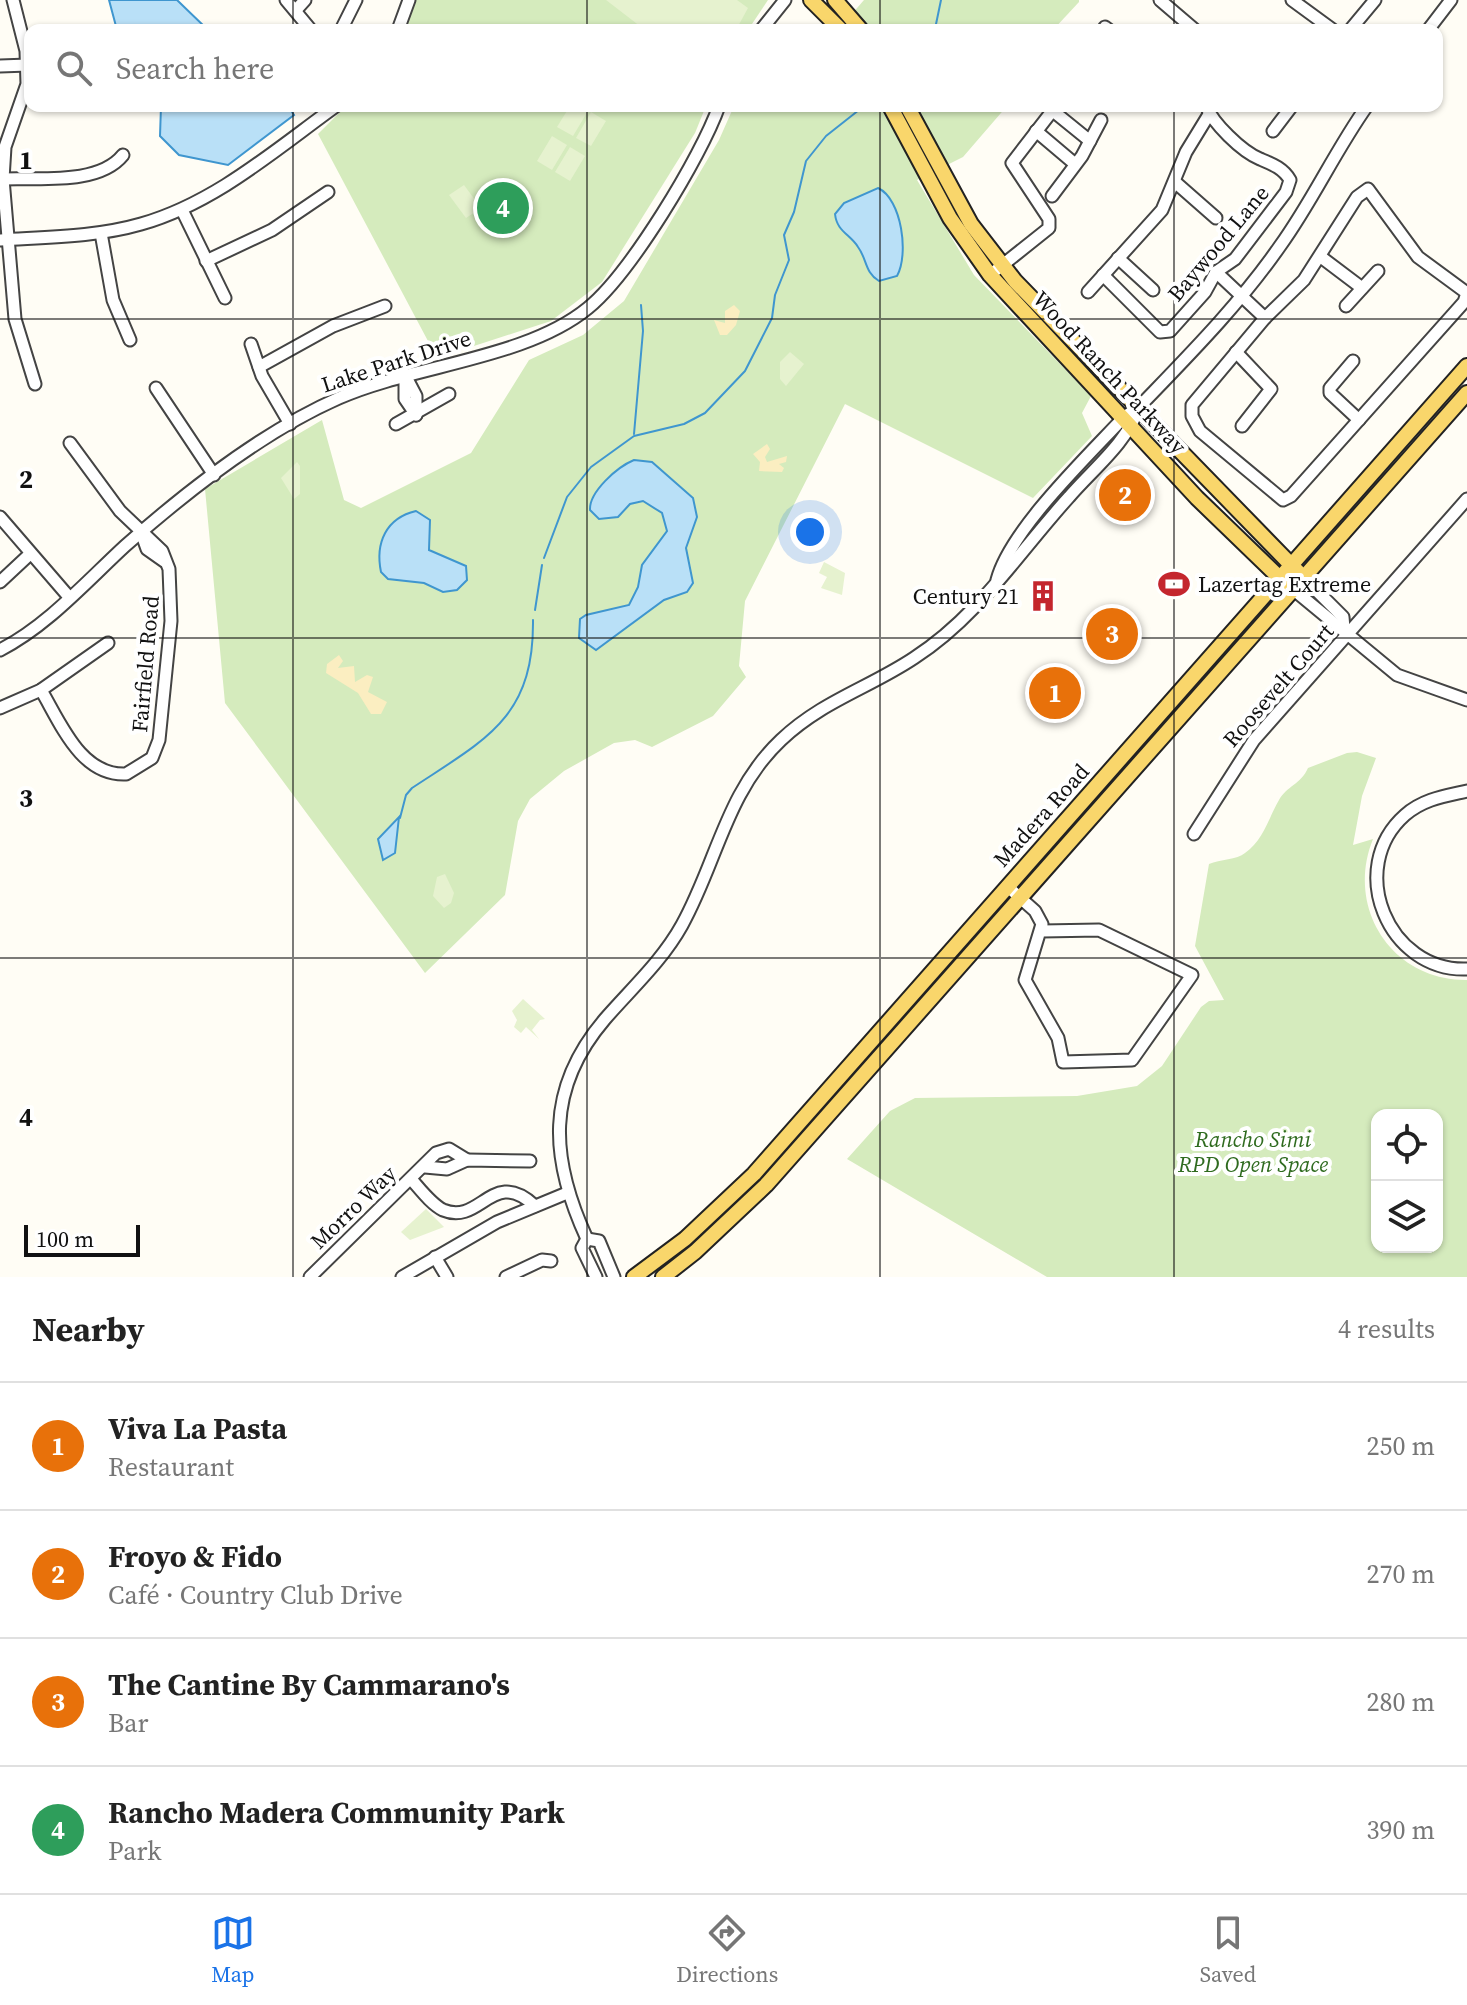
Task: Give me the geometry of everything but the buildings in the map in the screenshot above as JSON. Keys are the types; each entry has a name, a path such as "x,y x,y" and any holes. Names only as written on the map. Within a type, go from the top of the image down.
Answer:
{"main road":[{"path":"811,0 835,24"},
{"path":"835,0 856,24"},
{"name":"Wood Ranch Parkway","path":"893,112 950,218 1197,498 1294,590"},
{"name":"Wood Ranch Parkway","path":"910,112 996,270 1139,407 1305,579"},
{"name":"Madera Road","path":"634,1277 685,1239 754,1174 1467,366"},
{"name":"Madera Road","path":"663,1277 695,1252 766,1185 1467,393"}],"street":[{"path":"13,0 24,48"},
{"path":"286,0 306,24"},
{"path":"296,10 305,0"},
{"path":"344,24 356,0"},
{"path":"400,24 409,0"},
{"path":"766,24 785,0"},
{"path":"1160,0 1188,24"},
{"path":"1292,0 1325,24"},
{"path":"1355,24 1375,0"},
{"path":"1433,24 1451,0"},
{"path":"0,66 24,65"},
{"path":"24,98 5,147 2,179 5,239 15,319 35,384"},
{"path":"5,239 101,233 182,210 230,182 328,112"},
{"name":"Lake Park Drive","path":"0,650 32,631 141,532 214,475 290,424 341,397 540,336 589,307 617,279 701,150 717,112"},
{"path":"996,270 1049,228 1049,219 1012,163 1051,112"},
{"path":"1058,112 1090,141"},
{"path":"1088,292 1162,210 1206,112"},
{"name":"Baywood Lane","path":"1103,275 1134,303 1143,317 1165,333 1205,292 1216,272 1235,259 1286,192 1290,180 1272,162 1256,157 1208,112"},
{"path":"1273,131 1285,112"},
{"path":"587,1239 567,1193 559,1140 564,1094 571,1073 591,1037 656,962 683,924 726,817 749,776 779,741 817,710 893,671 943,636 997,580 1000,568 1036,515 1128,422 1241,296 1297,221 1363,112"},
{"path":"1052,196 1101,120"},
{"path":"1036,131 1075,164"},
{"path":"2,179 93,173 116,163 123,155"},
{"path":"1175,182 1216,218"},
{"path":"1368,189 1418,257 1467,293 1464,302 1291,496 1283,500 1276,498 1213,445 1192,416 1196,397 1265,318 1290,296 1321,257 1357,197 1368,189"},
{"path":"206,261 272,230 328,192"},
{"path":"182,210 225,298"},
{"path":"101,233 113,300 130,340"},
{"path":"1321,257 1362,288"},
{"name":"Baywood Lane","path":"1118,258 1153,290"},
{"path":"1346,306 1378,271"},
{"path":"1216,272 1265,318"},
{"path":"259,367 333,326 385,306"},
{"path":"251,344 259,367 290,424"},
{"path":"1236,352 1271,389 1242,426"},
{"path":"1353,361 1330,388 1330,393 1359,420"},
{"path":"405,375 405,399 416,415"},
{"path":"156,388 214,475"},
{"path":"396,424 449,394"},
{"name":"Fairfield Road","path":"41,690 75,746 98,769 126,774 152,758 159,740 172,585 164,561 147,549 141,532 120,511 70,443"},
{"name":"Roosevelt Court","path":"1194,834 1244,753 1346,630 1467,499"},
{"path":"0,517 69,597"},
{"path":"0,582 30,554"},
{"name":"Wood Ranch Parkway","path":"1305,579 1343,617 1346,630"},
{"name":"Wood Ranch Parkway","path":"1294,590 1335,627 1346,630 1405,680 1467,700"},
{"path":"0,708 41,690 108,643"},
{"path":"1467,791 1426,801 1399,821 1380,855 1376,884 1384,917 1401,943 1436,965 1467,969"},
{"path":"1007,886 1039,917 1042,931 1025,980 1058,1038 1063,1062 1132,1060 1192,975 1099,930 1042,931"},
{"name":"Morro Way","path":"310,1277 445,1149 467,1160"},
{"name":"Morro Way","path":"425,1167 447,1169 467,1160 530,1161"},
{"path":"411,1179 434,1203 449,1211 470,1210 492,1194 508,1191 520,1194 535,1206"},
{"path":"402,1277 497,1222 567,1193"},
{"path":"587,1239 582,1248 596,1277"},
{"path":"587,1239 599,1241 614,1277"},
{"path":"435,1257 447,1277"},
{"path":"506,1277 542,1260 551,1261"}],"green space":[{"path":"416,0 768,0 752,24 407,24"},
{"path":"606,0 737,0 748,8 739,24 637,24"},
{"path":"864,0 1079,0 1059,24 843,24"},
{"path":"340,112 704,112 695,133 602,282 551,321 437,358 318,134"},
{"path":"566,112 587,112 573,136 557,127"},
{"path":"591,112 606,121 591,146 576,138"},
{"path":"731,112 1002,112 963,157 917,180 974,275 1091,396 1082,413 1092,436 1033,498 845,404 745,601 739,666 746,677 713,716 652,747 635,740 614,743 564,771 530,799 518,821 505,895 425,973 225,703 205,489 322,420 344,500 361,508 471,453 529,360 583,335 624,301 719,140"},
{"path":"552,136 567,145 552,170 537,161"},
{"path":"570,147 585,156 570,181 555,172"},
{"path":"464,185 481,208 466,218 449,195"},
{"path":"790,352 804,364 786,386 780,379 780,362"},
{"path":"297,462 300,466 300,494 294,499 281,478"},
{"path":"824,562 845,573 842,595 821,588 827,577 819,573"},
{"name":"Rancho Simi RPD Open Space","path":"1357,752 1376,758 1362,796 1353,845 1373,839 1366,865 1365,890 1371,914 1381,936 1397,954 1417,968 1440,977 1467,980 1467,1277 1047,1277 847,1159 890,1111 915,1098 1077,1096 1137,1086 1162,1066 1201,1007 1209,1001 1224,1000 1195,946 1209,864 1238,857 1251,848 1282,795 1302,778 1308,768 1347,753"},
{"path":"445,874 454,893 451,903 444,908 433,896 437,877"},
{"path":"523,999 545,1019 540,1020 532,1030 539,1039 526,1027 521,1033 514,1027 517,1020 512,1011"},
{"path":"426,1209 444,1227 410,1240 401,1232"}],"sand":[{"path":"734,305 740,311 736,325 727,335 720,335 714,320 725,323 725,311"},
{"path":"767,444 770,449 765,457 767,462 787,456 786,462 779,464 784,468 782,472 759,471 760,462 753,454"},
{"path":"339,655 343,661 338,668 354,666 355,682 367,675 373,677 368,692 387,702 381,714 371,714 358,693 326,673 327,664"}],"water":[{"path":"109,0 177,0 202,24 115,24"},
{"path":"161,112 292,112 294,115 228,165 179,155 160,136"},
{"path":"878,188 893,203 903,242 897,276 879,281 871,274 858,247 838,225 835,214 844,203"},
{"path":"634,460 652,462 693,498 697,517 686,548 693,583 687,592 664,600 596,650 579,638 580,619 629,605 638,587 642,565 667,531 662,513 643,501 630,504 618,517 599,519 590,510 594,496 605,481"},
{"path":"416,511 430,520 429,550 466,566 467,580 457,590 443,592 424,583 388,579 381,572 380,551 385,533 397,519"},
{"path":"399,817 395,853 383,860 378,839"}],"waterway":[{"path":"936,24 941,0"},
{"path":"544,558 567,497 591,467 634,436 684,424 705,413 745,371 772,318 775,295 789,260 784,235 794,212 806,161 826,136 856,112"},
{"path":"634,434 643,331 641,305"},
{"path":"535,610 542,565"},
{"path":"400,818 406,795 412,788 483,739 515,703 525,681 533,620"}],"place":[{"name":"Rancho Madera Community Park","path":"503,208"},
{"name":"Froyo & Fido","path":"1125,495"},
{"name":"Lazertag Extreme","path":"1174,584"},
{"name":"Century 21","path":"1043,596"},
{"name":"The Cantine By Cammarano's","path":"1112,634"},
{"name":"Viva La Pasta","path":"1055,693"}]}
